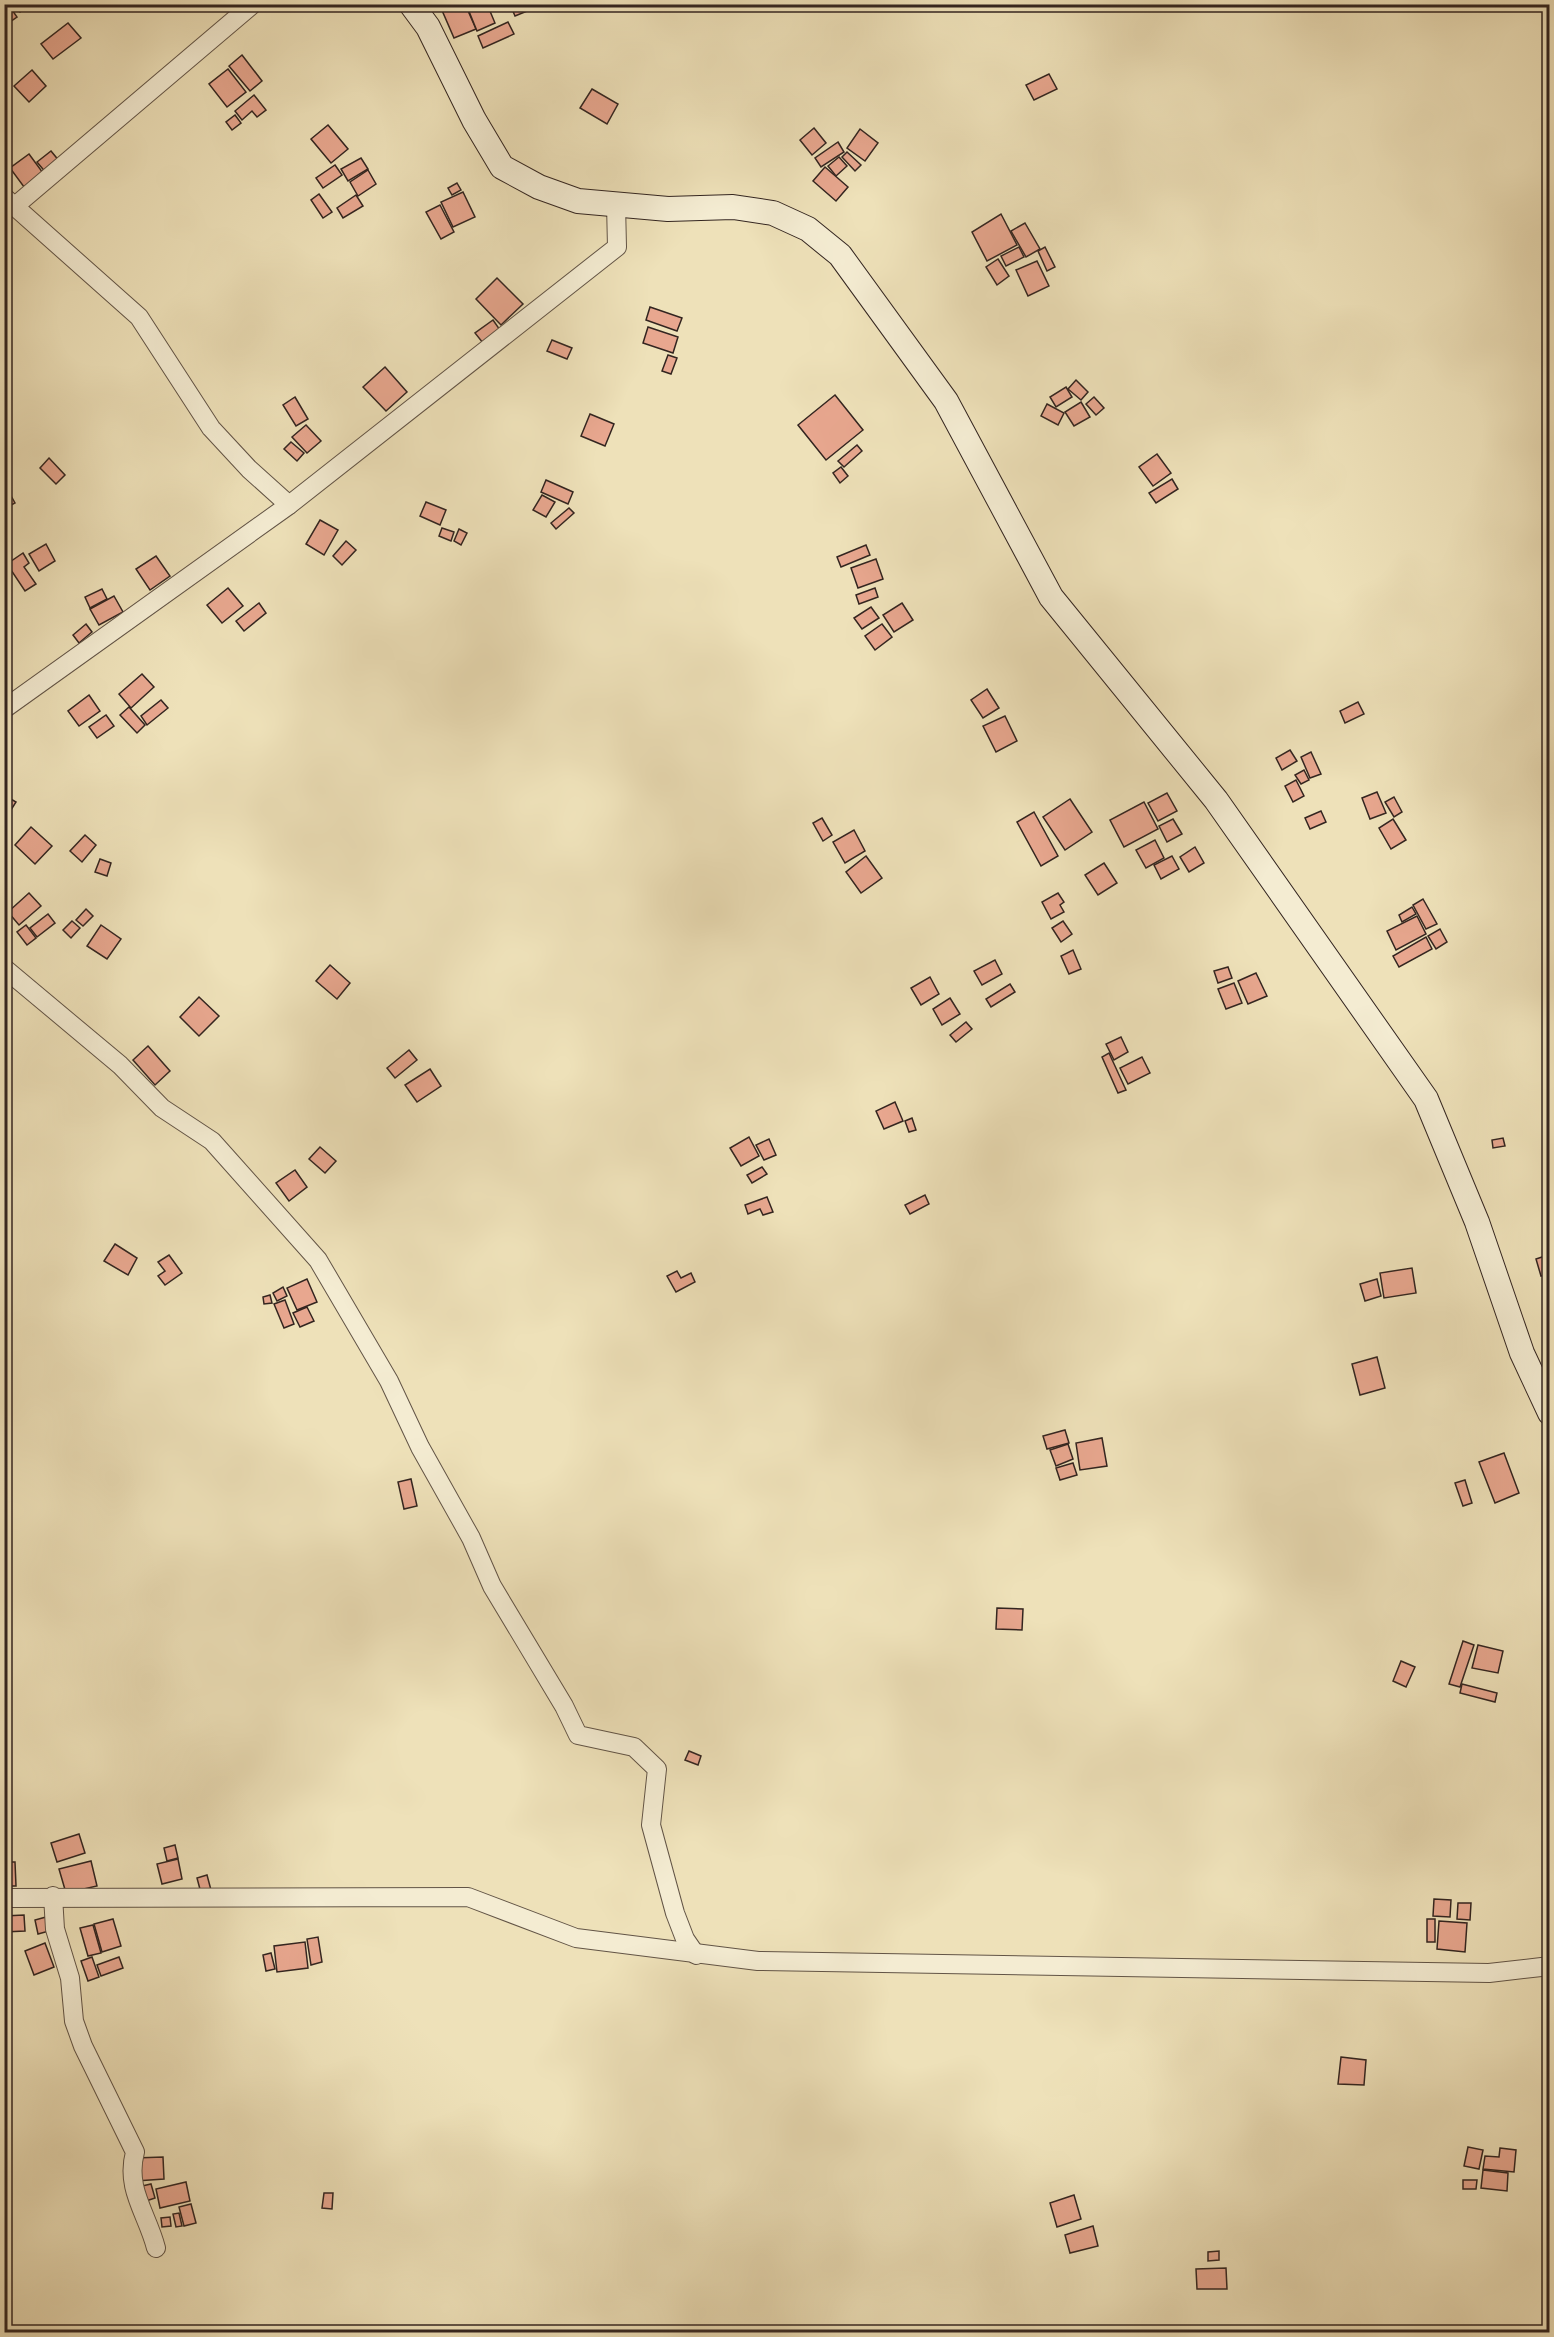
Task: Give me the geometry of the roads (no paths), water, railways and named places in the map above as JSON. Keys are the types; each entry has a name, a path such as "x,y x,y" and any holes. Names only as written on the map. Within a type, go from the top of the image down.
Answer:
{"main road":[{"path":"411,4 428,27 474,120 502,167 539,187 578,201 668,208 733,207 773,213 808,229 840,255 946,401 1051,597 1216,800 1426,1100 1477,1222 1522,1353 1550,1413"}],"street":[{"path":"253,4 10,201 139,317 211,428 249,469 289,505"},
{"path":"4,709 289,505 617,247 616,204"},
{"path":"4,968 120,1065 162,1108 212,1141 318,1260 389,1381 420,1447 471,1538 492,1586 564,1706 578,1735 634,1747 657,1769 651,1825 675,1913 684,1939 696,1955"},
{"path":"53,1896 55,1929 69,1978 74,2021 83,2046 135,2152 131,2169 133,2190 145,2212 156,2248"},
{"path":"4,1898 53,1896 468,1897 576,1938 696,1955 758,1961 1490,1973 1550,1966"}]}
